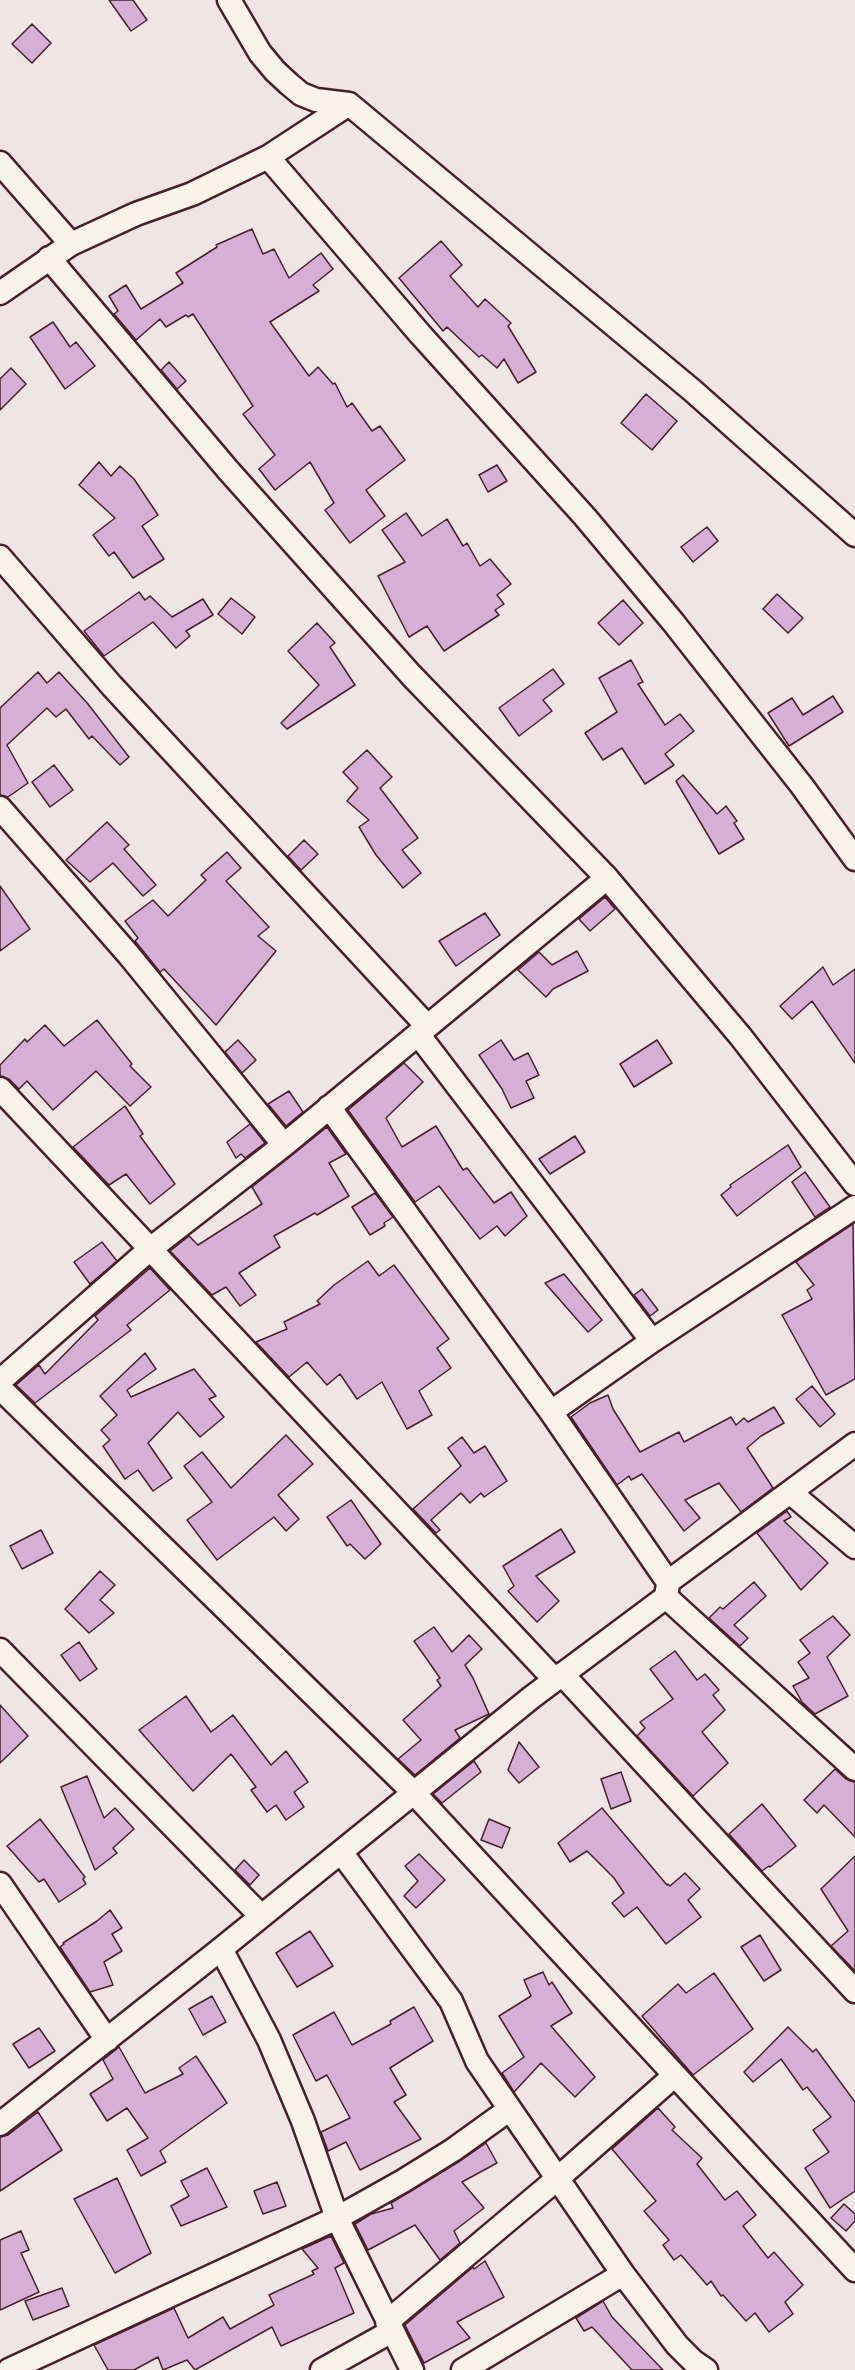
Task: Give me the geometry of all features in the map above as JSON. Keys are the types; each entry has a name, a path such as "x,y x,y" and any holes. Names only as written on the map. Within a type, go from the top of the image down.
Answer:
{"street":[{"path":"229,0 260,53 289,84 301,94 316,100 349,104 693,391 855,535"},
{"path":"0,293 71,243 136,214 192,194 268,157 349,104"},
{"path":"268,157 420,334 585,517 674,622 855,858"},
{"path":"0,164 71,243"},
{"path":"49,258 228,470 411,675 607,878 741,1036 855,1184"},
{"path":"0,557 112,686 422,1030 652,1341"},
{"path":"0,808 128,954 284,1145"},
{"path":"0,1381 149,1250 284,1145 607,878"},
{"path":"0,1089 149,1250 855,1991"},
{"path":"329,1107 551,1412 667,1590 855,1769"},
{"path":"551,1412 652,1341 855,1207"},
{"path":"0,1388 414,1793 855,2270"},
{"path":"0,2124 667,1590 855,1444"},
{"path":"790,1493 855,1547"},
{"path":"0,1650 261,1916"},
{"path":"341,1852 451,2001 477,2061 623,2274 677,2345 706,2370"},
{"path":"0,1884 107,2040"},
{"path":"221,1949 269,2040 303,2121 337,2218 412,2370"},
{"path":"322,2370 389,2326 674,2076"},
{"path":"9,2370 337,2218 403,2181 510,2109"},
{"path":"464,2370 623,2274"}],"building":[{"path":"109,0 133,0 147,20 131,31"},
{"path":"32,24 51,43 32,63 12,44"},
{"path":"252,229 263,254 274,249 289,278 321,253 333,269 313,285 319,291 270,322 309,376 318,367 333,384 335,383 347,407 352,403 372,431 380,426 405,460 366,490 385,516 350,543 325,510 334,503 310,462 275,490 259,469 275,455 243,414 253,406 193,314 188,317 186,315 166,327 160,319 136,340 114,314 118,311 109,296 126,285 141,309 183,283 176,273 217,247 216,245"},
{"path":"441,241 462,265 450,276 478,307 485,299 511,323 508,326 536,372 518,383 504,359 497,368 482,355 479,357 447,327 443,331 399,278"},
{"path":"53,322 70,347 76,342 95,366 65,389 30,337"},
{"path":"169,362 186,381 177,389 161,370"},
{"path":"11,368 26,384 0,410 0,379"},
{"path":"646,394 677,421 652,450 621,423"},
{"path":"99,462 111,476 120,466 134,479 158,515 142,526 164,559 133,578 114,552 109,556 93,535 115,518 79,485"},
{"path":"497,465 507,481 488,492 479,475"},
{"path":"406,513 422,536 447,519 463,546 467,543 480,566 490,559 511,584 497,595 504,604 495,610 499,615 444,651 427,626 409,637 378,576 405,562 382,530"},
{"path":"707,527 718,541 693,562 681,547"},
{"path":"139,592 145,600 150,596 172,617 203,599 213,615 186,631 190,636 176,648 153,622 104,656 84,631"},
{"path":"777,594 803,618 788,633 763,609"},
{"path":"231,598 255,617 242,634 218,614"},
{"path":"623,600 643,623 619,645 598,623"},
{"path":"317,623 335,643 330,647 355,685 287,729 281,723 319,685 288,651"},
{"path":"631,660 643,682 638,684 665,725 680,714 694,731 665,754 674,765 645,784 622,748 603,760 585,733 617,712 599,678"},
{"path":"553,669 564,684 543,700 552,711 519,736 499,708"},
{"path":"38,672 47,683 59,672 88,704 129,757 120,765 92,736 89,739 66,709 56,717 47,708 7,745 28,783 8,797 0,795 0,708"},
{"path":"833,696 843,712 789,746 768,713 792,698 803,715"},
{"path":"367,750 392,777 380,788 418,838 402,850 421,873 403,888 376,855 359,827 369,820 347,801 358,788 343,772"},
{"path":"54,765 73,790 50,807 32,782"},
{"path":"683,775 717,814 726,806 737,821 734,823 744,839 719,854 676,781"},
{"path":"107,822 129,845 124,849 156,885 143,896 113,863 90,882 66,860"},
{"path":"304,840 318,854 301,870 288,856"},
{"path":"227,852 241,868 226,881 269,927 258,936 276,951 216,1025 164,969 160,972 135,941 138,938 125,921 153,900 168,916 206,880 201,875"},
{"path":"0,886 30,929 0,951"},
{"path":"605,897 615,909 590,931 579,919"},
{"path":"485,913 500,935 456,966 439,941"},
{"path":"577,951 588,971 553,989 546,997 518,970 539,952 552,965"},
{"path":"823,967 833,985 855,969 855,1063 812,1001 792,1019 780,1006"},
{"path":"97,1020 132,1064 130,1066 151,1087 130,1106 96,1071 53,1110 27,1081 19,1089 9,1079 0,1076 0,1065 25,1039 27,1042 45,1025 64,1046"},
{"path":"238,1040 256,1060 242,1073 225,1052"},
{"path":"501,1040 514,1060 528,1053 539,1075 526,1081 534,1098 511,1108 502,1089 479,1055"},
{"path":"657,1040 672,1063 634,1087 620,1064"},
{"path":"404,1063 423,1082 386,1118 402,1147 436,1126 463,1170 467,1168 494,1203 511,1192 527,1216 505,1236 497,1226 480,1239 439,1186 415,1202 348,1110"},
{"path":"289,1091 303,1112 286,1126 268,1104"},
{"path":"125,1106 143,1134 140,1136 175,1184 150,1204 126,1174 109,1185 73,1147"},
{"path":"250,1124 265,1143 245,1158 241,1154 236,1158 227,1142"},
{"path":"327,1127 346,1154 329,1163 349,1196 274,1236 280,1247 239,1273 256,1295 240,1306 226,1287 212,1295 170,1251 189,1236 198,1245 262,1204 252,1187"},
{"path":"575,1136 585,1152 550,1174 539,1159"},
{"path":"788,1145 801,1167 737,1216 721,1195 731,1187 730,1185"},
{"path":"805,1172 830,1207 815,1217 792,1182"},
{"path":"375,1193 393,1217 384,1223 385,1226 370,1235 352,1207"},
{"path":"853,1224 855,1379 826,1395 782,1315 812,1299 807,1290 814,1285 796,1262"},
{"path":"102,1242 117,1261 90,1284 74,1262"},
{"path":"368,1261 379,1276 394,1265 449,1339 437,1348 451,1368 419,1391 432,1415 407,1429 382,1382 357,1399 340,1374 327,1385 307,1362 289,1377 256,1342 287,1329 284,1322 320,1304 317,1301 334,1285"},
{"path":"150,1268 170,1290 127,1325 131,1330 35,1403 16,1385 39,1365 45,1374 98,1320 95,1316"},
{"path":"564,1274 602,1320 588,1332 545,1283"},
{"path":"642,1289 658,1310 650,1316 634,1295"},
{"path":"145,1353 156,1369 127,1390 131,1397 194,1369 216,1396 209,1399 224,1417 200,1437 178,1412 148,1443 172,1478 153,1491 138,1470 125,1479 103,1446 110,1440 101,1430 117,1415 100,1396"},
{"path":"812,1386 835,1414 820,1427 796,1399"},
{"path":"608,1395 613,1409 640,1452 679,1432 684,1442 731,1417 736,1425 744,1418 748,1422 774,1407 784,1423 761,1436 747,1448 773,1488 741,1512 719,1483 685,1500 700,1518 684,1531 642,1474 631,1480 629,1476 617,1485 571,1417 590,1403"},
{"path":"286,1435 313,1464 278,1495 299,1519 286,1531 274,1517 217,1560 187,1520 212,1502 184,1466 202,1452 231,1488"},
{"path":"462,1437 474,1453 485,1446 507,1481 484,1497 481,1493 470,1503 461,1493 431,1520 440,1530 436,1533 413,1509 461,1466 448,1448"},
{"path":"351,1500 381,1544 365,1559 350,1544 347,1546 327,1517"},
{"path":"787,1511 791,1517 784,1521 828,1563 801,1590 757,1533"},
{"path":"561,1529 575,1552 536,1576 559,1601 537,1622 508,1591 514,1586 503,1566"},
{"path":"41,1530 53,1553 22,1569 10,1546"},
{"path":"100,1571 115,1585 100,1600 114,1613 89,1633 65,1609"},
{"path":"754,1582 766,1596 734,1625 748,1638 740,1646 709,1618"},
{"path":"833,1616 850,1635 827,1657 848,1696 815,1714 802,1702 793,1686 809,1678 798,1662 810,1653 800,1640"},
{"path":"434,1627 452,1652 469,1635 482,1649 465,1665 489,1714 455,1730 460,1738 415,1775 398,1759 421,1740 403,1720 441,1686 437,1680 440,1678 414,1641"},
{"path":"79,1642 97,1669 80,1681 61,1655"},
{"path":"675,1651 697,1680 705,1674 719,1690 713,1695 725,1710 702,1732 728,1763 693,1796 637,1736 645,1728 640,1722 673,1699 650,1669"},
{"path":"186,1696 211,1732 233,1715 271,1765 286,1751 308,1782 294,1792 304,1807 286,1820 276,1805 267,1812 251,1790 256,1787 231,1754 193,1791 139,1730"},
{"path":"0,1705 28,1736 0,1763"},
{"path":"519,1742 539,1767 519,1783 508,1770"},
{"path":"474,1761 481,1772 442,1803 433,1794"},
{"path":"835,1769 846,1779 855,1782 855,1837 824,1805 817,1813 804,1800"},
{"path":"621,1772 631,1801 611,1809 601,1779"},
{"path":"87,1776 104,1818 115,1808 134,1829 113,1848 117,1853 95,1870 61,1787"},
{"path":"762,1804 796,1846 762,1871 729,1834"},
{"path":"602,1808 667,1885 670,1886 685,1873 700,1889 688,1900 701,1917 666,1944 637,1907 624,1917 612,1903 624,1893 614,1878 587,1851 570,1862 558,1843"},
{"path":"40,1819 85,1877 83,1879 86,1884 59,1902 44,1879 39,1882 7,1846"},
{"path":"489,1819 510,1828 502,1848 481,1840"},
{"path":"419,1854 445,1880 416,1908 404,1896 418,1881 405,1866"},
{"path":"855,1856 855,1971 831,1946 848,1931 821,1889"},
{"path":"244,1860 259,1875 250,1885 235,1870"},
{"path":"110,1910 122,1928 112,1934 122,1951 104,1962 113,1985 90,1992 60,1947"},
{"path":"310,1931 333,1966 297,1987 276,1953"},
{"path":"760,1935 781,1970 764,1981 741,1947"},
{"path":"543,1972 549,1985 552,1982 572,2013 551,2026 595,2077 575,2097 541,2063 514,2092 502,2073 524,2057 499,2016 531,1996 524,1980"},
{"path":"714,1973 753,2029 693,2075 642,2016 678,1984 686,1993"},
{"path":"212,1996 226,2022 203,2035 189,2009"},
{"path":"414,2007 433,2041 390,2068 406,2095 394,2102 421,2139 360,2170 346,2142 328,2151 321,2132 350,2118 327,2075 316,2081 293,2035 334,2012 352,2045 391,2024 390,2021"},
{"path":"788,2027 813,2052 816,2049 855,2102 855,2191 830,2208 805,2168 829,2152 813,2130 831,2117 807,2087 803,2090 781,2059 753,2082 744,2072"},
{"path":"39,2028 55,2051 29,2068 13,2044"},
{"path":"119,2047 145,2093 183,2074 179,2068 196,2056 227,2103 160,2151 166,2162 141,2176 127,2150 148,2138 127,2108 107,2121 90,2094 113,2079 103,2060"},
{"path":"658,2108 675,2127 672,2130 702,2158 697,2164 725,2200 737,2191 756,2215 743,2226 768,2258 774,2252 803,2285 785,2302 793,2314 769,2332 755,2313 746,2321 723,2295 721,2296 711,2281 707,2285 681,2255 674,2260 663,2245 669,2240 644,2211 656,2201 612,2149"},
{"path":"38,2112 62,2150 0,2191 0,2137 8,2135"},
{"path":"486,2143 497,2163 462,2182 484,2208 454,2231 460,2243 440,2260 415,2225 368,2250 355,2224 371,2214 393,2208 391,2203"},
{"path":"207,2168 227,2207 181,2226 171,2206 189,2196 181,2181"},
{"path":"117,2178 151,2253 115,2273 74,2199"},
{"path":"277,2182 286,2206 263,2214 254,2191"},
{"path":"844,2204 855,2214 855,2221 846,2231 831,2218"},
{"path":"21,2231 29,2250 21,2253 39,2292 0,2310 0,2240"},
{"path":"331,2236 344,2263 335,2268 354,2313 281,2346 272,2327 195,2370 187,2360 163,2370 158,2357 134,2370 108,2370 94,2345 174,2308 188,2338 223,2317 230,2329 274,2305 269,2295 314,2274 312,2271 318,2268 302,2249"},
{"path":"485,2261 504,2297 457,2322 470,2338 424,2363 405,2325 473,2267 474,2269"},
{"path":"62,2288 69,2306 33,2320 25,2301"},
{"path":"603,2301 612,2317 663,2370 632,2370 592,2327 584,2331 576,2318"}]}
